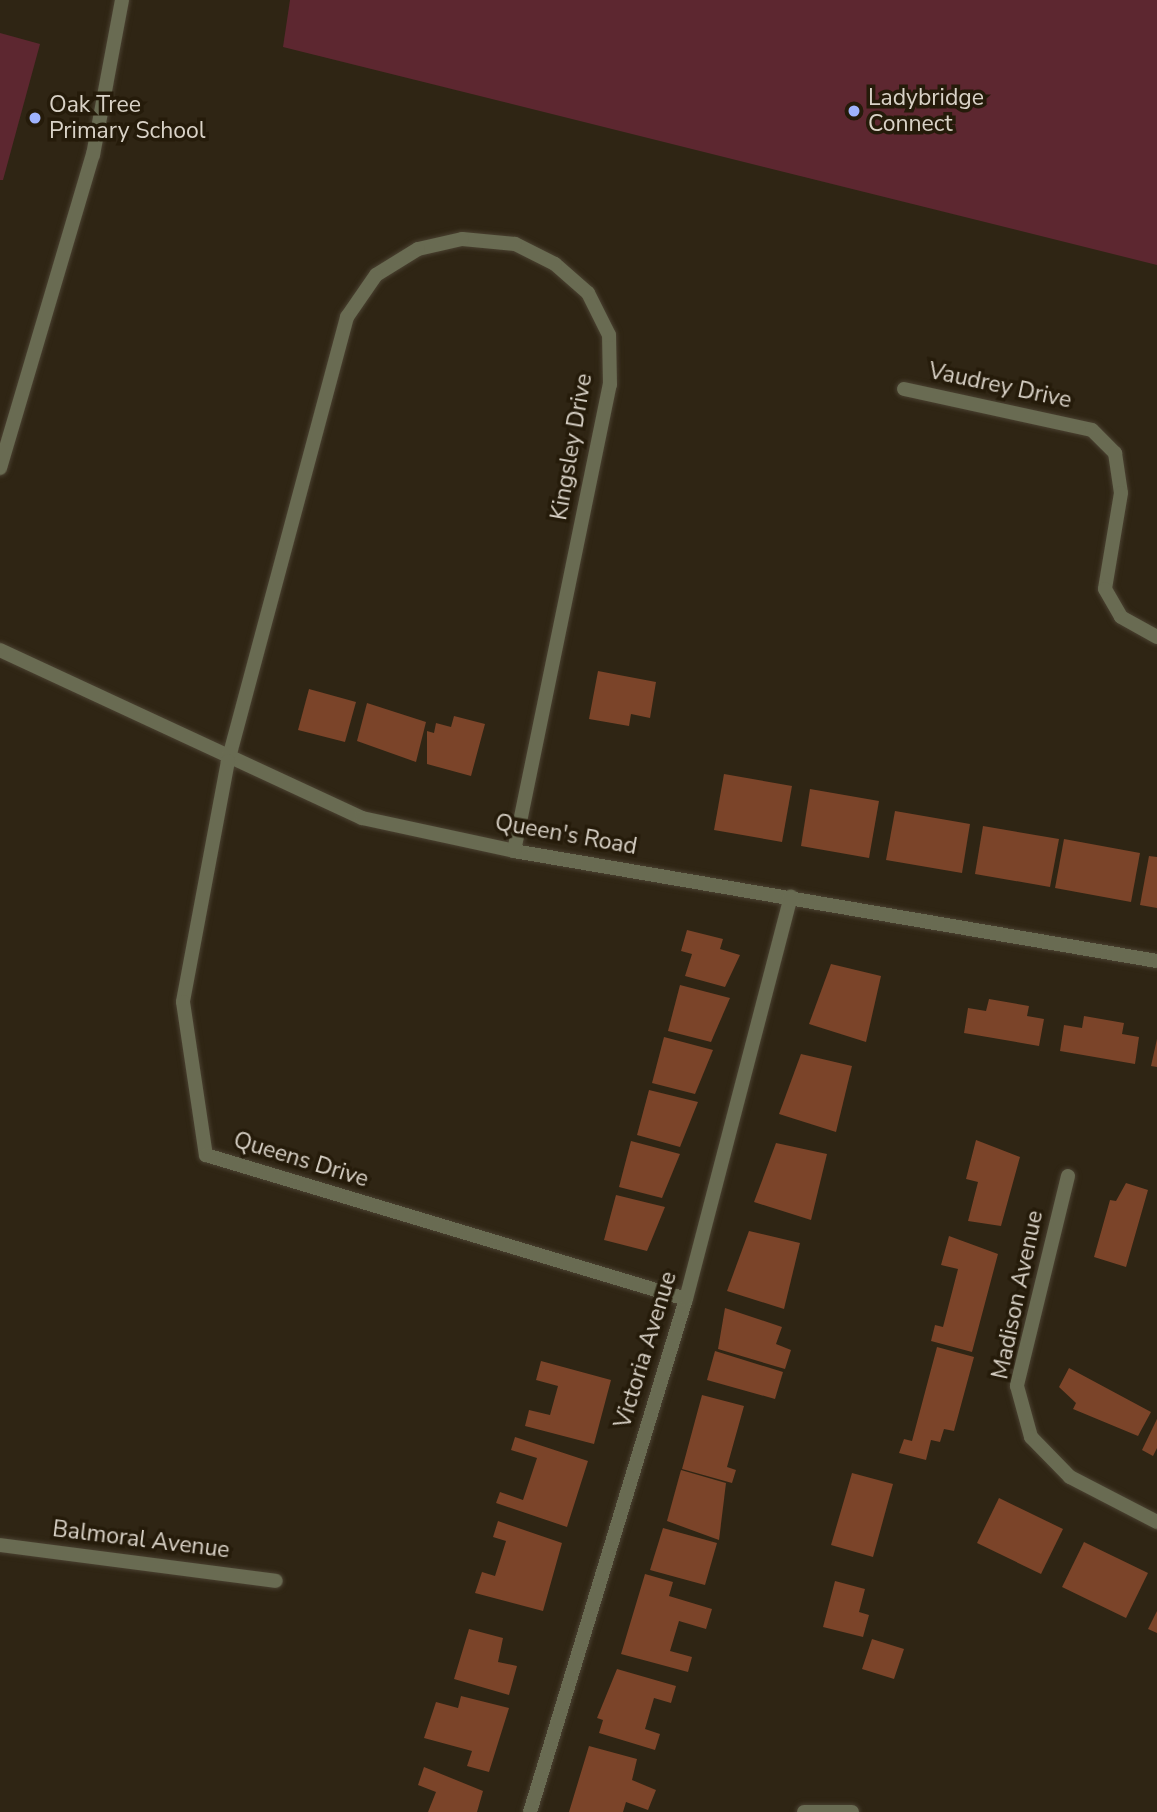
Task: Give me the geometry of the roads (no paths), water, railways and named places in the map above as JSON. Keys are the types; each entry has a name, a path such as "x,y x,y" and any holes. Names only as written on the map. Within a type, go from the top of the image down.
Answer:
{"street":[{"path":"0,468 93,155 122,0"},
{"name":"Kingsley Drive","path":"228,761 347,317 376,275 418,249 462,239 515,244 555,264 589,293 609,335 610,385 514,851"},
{"name":"Vaudrey Drive","path":"904,389 1092,430 1115,453 1121,493 1105,589 1121,617 1157,637"},
{"name":"Queen's Road","path":"0,650 228,761 362,818 514,851 791,896 1157,961"},
{"name":"Queens Drive","path":"228,761 183,1002 206,1155 686,1299"},
{"name":"Victoria Avenue","path":"530,1812 686,1299 791,896"},
{"name":"Madison Avenue","path":"1068,1176 1017,1386 1031,1437 1070,1477 1157,1522"},
{"name":"Balmoral Avenue","path":"0,1545 276,1581"},
{"path":"804,1812 852,1812"}],"place":[{"name":"Ladybridge Connect","path":"854,111"},
{"name":"Oak Tree Primary School","path":"35,118"}]}
